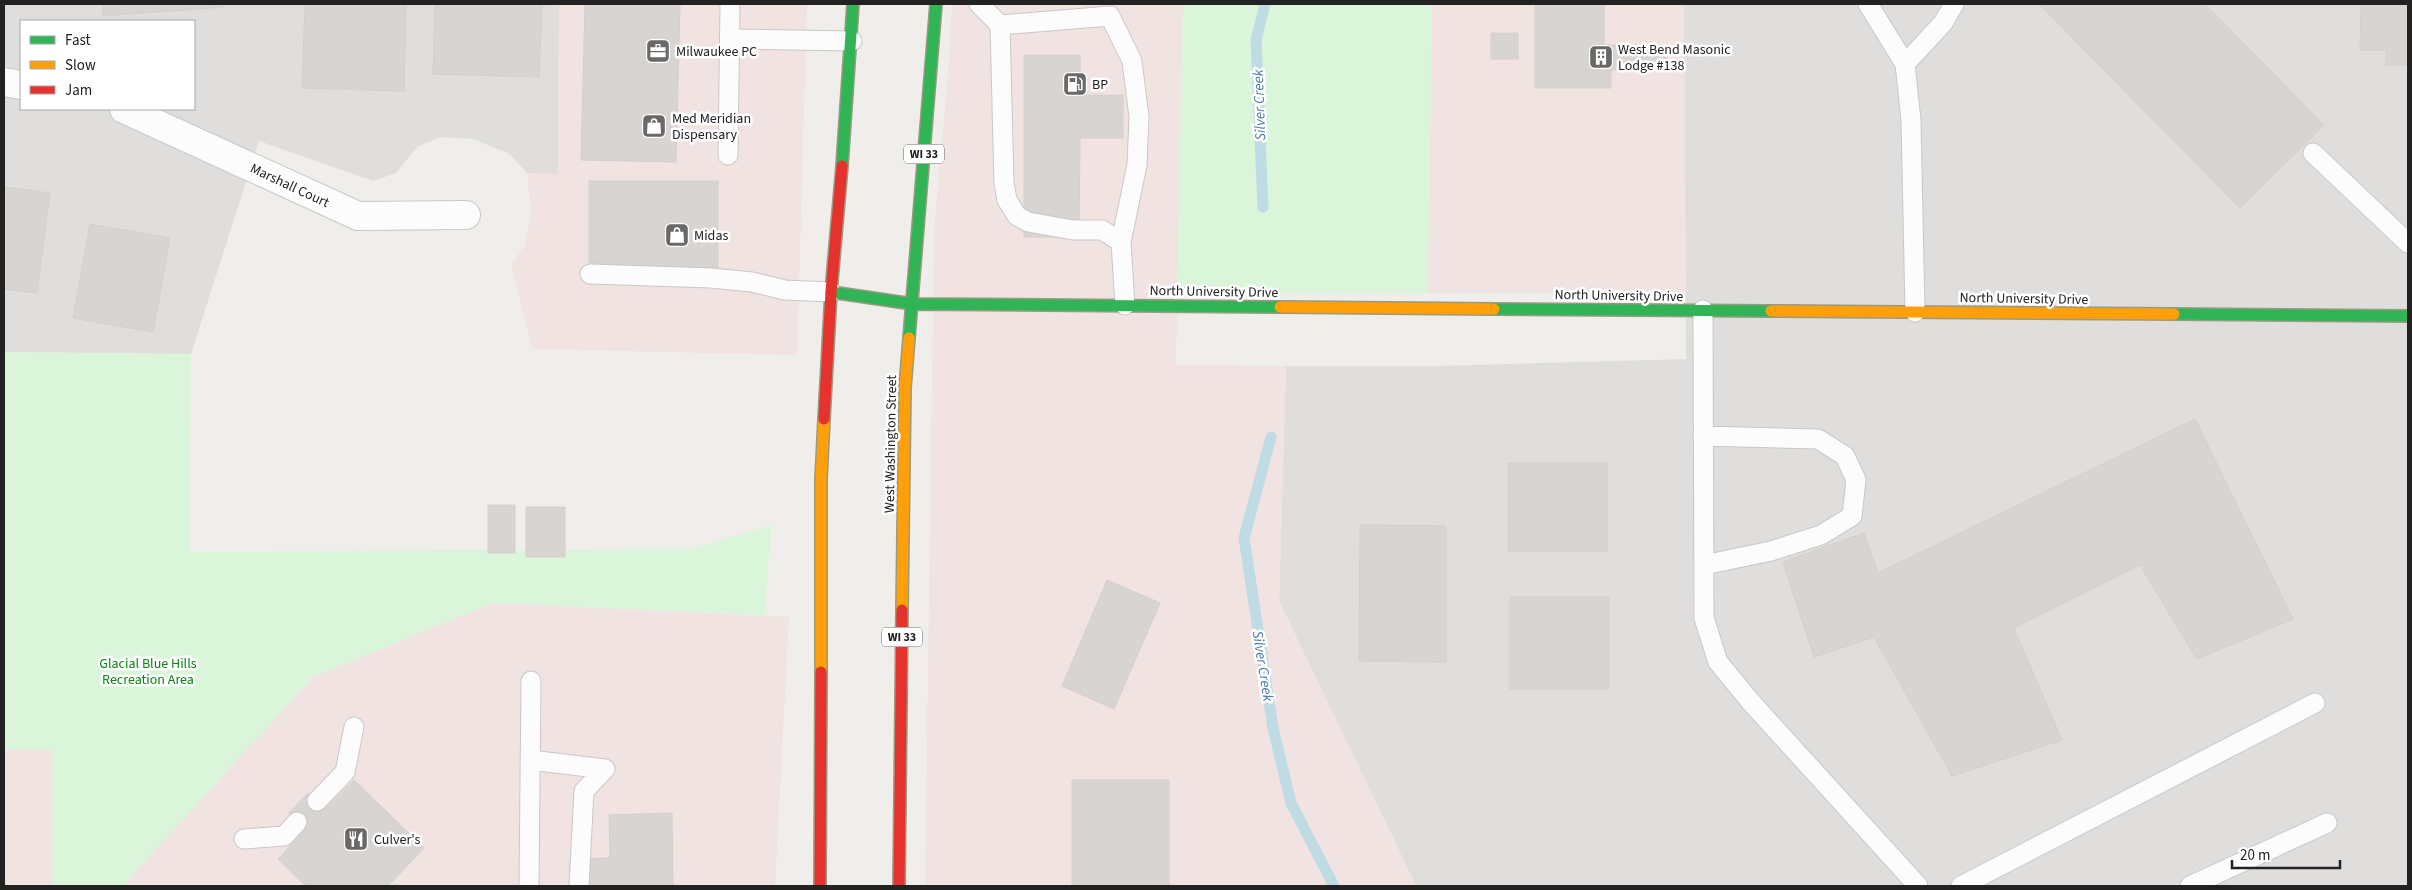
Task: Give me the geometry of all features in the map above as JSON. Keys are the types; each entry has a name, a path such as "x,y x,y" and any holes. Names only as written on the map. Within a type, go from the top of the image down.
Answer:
{"main road":[{"path":"820,886 821,479 831,292 852,41 853,4"},
{"name":"West Washington Street","path":"899,886 905,388 936,4"},
{"name":"North University Drive","path":"831,292 913,304 2408,316"}],"street":[{"path":"4,82 20,85"},
{"name":"Marshall Court","path":"126,110 358,216 466,216"}],"lane":[{"path":"728,155 730,4"},
{"path":"979,4 1000,25 1004,183 1008,200 1017,216 1028,222 1073,230 1102,230 1121,242"},
{"path":"1868,4 1905,64 1911,120 1915,312"},
{"path":"1905,64 1943,23 1954,4"},
{"path":"1000,25 1110,16 1132,61 1139,117 1137,165 1121,242 1125,305"},
{"path":"730,39 852,41"},
{"path":"2313,153 2408,244"},
{"path":"590,274 711,278 752,282 785,290 831,292"},
{"path":"1703,310 1704,618 1718,662 1750,701 1918,886"},
{"path":"1704,436 1818,439 1845,456 1856,480 1852,516 1821,536 1771,551 1704,565"},
{"path":"529,886 531,681"},
{"path":"1961,886 2315,703"},
{"path":"317,801 345,772 354,727"},
{"path":"530,760 605,769 584,791 579,886"},
{"path":"244,839 284,836 297,822"},
{"path":"2190,886 2327,822"}],"shaded area":[{"path":"4,4 559,4 558,175 527,173 510,154 473,139 440,137 417,147 396,173 373,181 259,141 191,354 4,352"},
{"path":"559,4 807,4 797,355 532,349 511,265 525,245 531,214 527,173 558,174"},
{"path":"952,4 1183,4 1176,365 1286,366 1279,601 1416,886 925,886 934,230 947,86"},
{"path":"1432,4 1684,4 1685,293 1428,293"},
{"path":"1684,4 2408,4 2408,886 1416,886 1279,601 1286,366 1438,366 1686,359"},
{"path":"493,603 789,617 775,886 122,886 313,677"},
{"path":"4,750 51,750 51,886 4,886"}],"green space":[{"path":"1183,4 1432,4 1428,293 1177,293"},
{"name":"Glacial Blue Hills Recreation Area","path":"4,352 191,354 189,552 692,549 771,525 765,615 493,603 313,677 122,886 51,886 51,750 4,750"}],"building":[{"path":"102,4 223,4 223,7 103,16"},
{"path":"305,4 406,4 404,91 302,88"},
{"path":"435,4 542,4 539,77 433,74"},
{"path":"585,4 680,4 676,162 581,160"},
{"name":"West Bend Masonic Lodge #138","path":"1535,4 1604,4 1604,45 1667,45 1667,70 1611,70 1611,88 1535,88"},
{"path":"2039,4 2205,4 2324,125 2240,208"},
{"path":"2361,4 2408,4 2408,65 2386,65 2386,50 2360,50"},
{"path":"1491,33 1518,33 1518,59 1491,59"},
{"path":"1024,55 1080,55 1080,95 1123,95 1123,138 1080,138 1079,237 1024,237"},
{"path":"589,181 718,181 718,273 589,273"},
{"path":"4,187 50,193 37,293 4,289"},
{"path":"90,224 170,238 153,332 73,318"},
{"path":"2195,419 2293,619 2197,659 2140,565 2014,628 2062,740 1952,776 1874,637 1814,657 1783,562 1864,533 1878,573"},
{"path":"1508,463 1607,463 1607,551 1508,551"},
{"path":"488,505 515,505 515,553 488,553"},
{"path":"526,507 565,507 565,557 526,557"},
{"path":"1360,525 1446,526 1446,662 1359,661"},
{"path":"1107,580 1160,603 1114,709 1062,686"},
{"path":"1510,597 1609,597 1609,689 1510,689"},
{"name":"Culver's","path":"354,780 424,848 388,886 306,886 278,859 305,830 289,813 308,793 325,809"},
{"path":"1072,780 1169,780 1169,886 1072,886"},
{"path":"672,813 673,886 570,886 570,859 610,858 609,815"}],"waterway":[{"name":"Silver Creek","path":"1263,207 1256,40 1265,4"},
{"name":"Silver Creek","path":"1271,437 1244,538 1273,728 1291,803 1334,886"}],"traffic: fast":[{"path":"842,166 853,4"},
{"path":"909,338 936,4"},
{"path":"831,292 913,304 1280,307"},
{"path":"1494,309 1771,311"},
{"path":"2174,314 2408,316"}],"traffic: slow":[{"path":"1280,307 1494,309"},
{"path":"1771,311 2174,314"},
{"path":"902,610 905,388 909,338"},
{"path":"821,672 821,479 824,419"}],"traffic: jam":[{"path":"824,419 831,292 842,166"},
{"path":"899,886 902,610"},
{"path":"820,886 821,672"}],"place":[{"name":"Milwaukee PC","path":"658,51"},
{"name":"West Bend Masonic Lodge #138","path":"1601,57"},
{"name":"BP","path":"1075,84"},
{"name":"Med Meridian Dispensary","path":"654,126"},
{"name":"Midas","path":"677,235"},
{"name":"Culver's","path":"356,839"}]}
